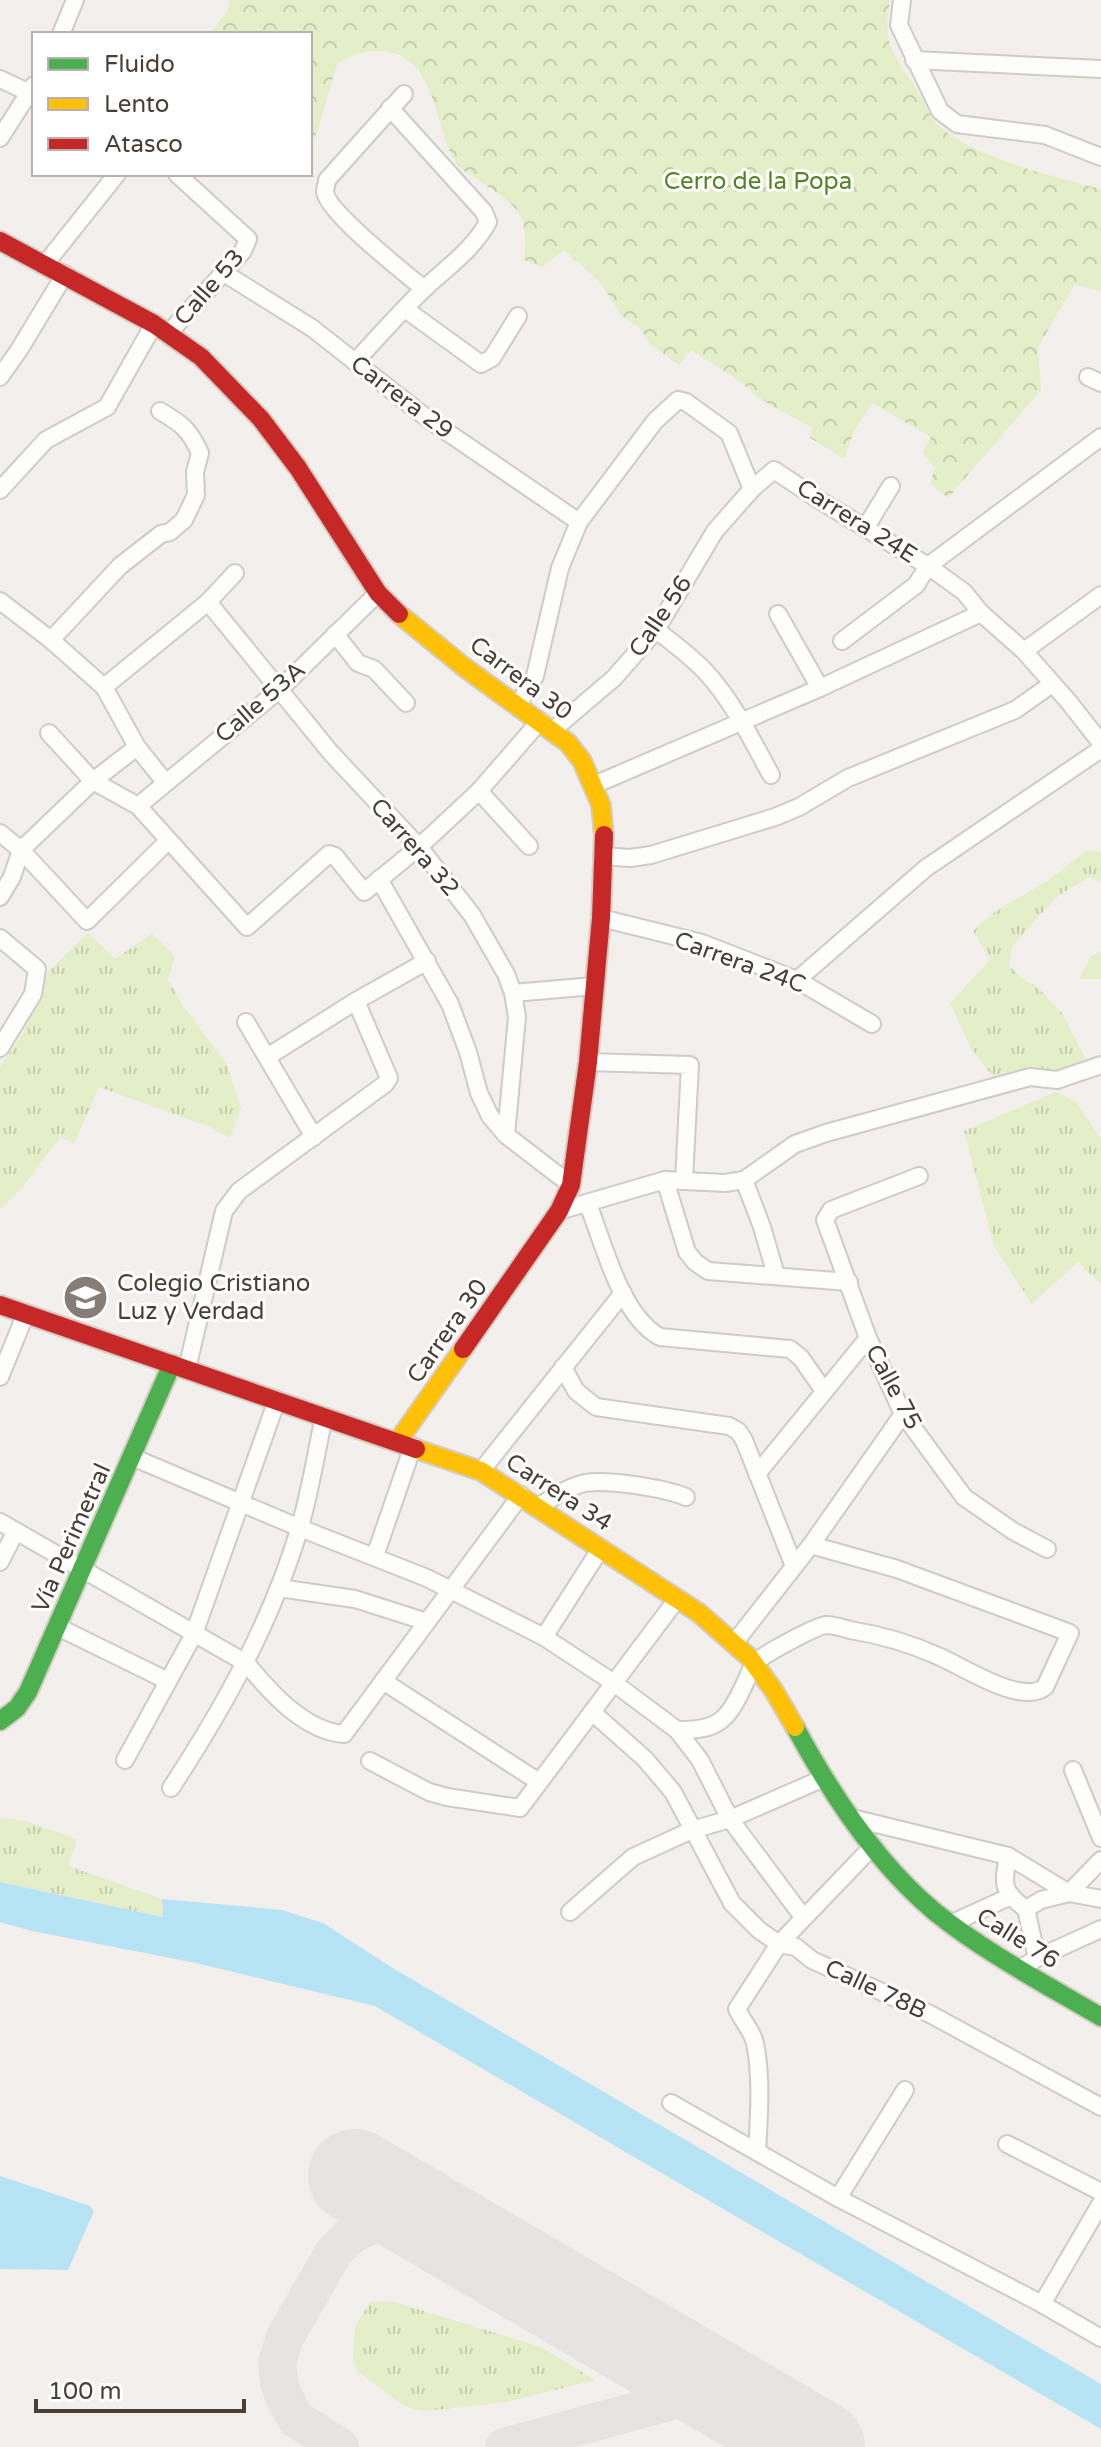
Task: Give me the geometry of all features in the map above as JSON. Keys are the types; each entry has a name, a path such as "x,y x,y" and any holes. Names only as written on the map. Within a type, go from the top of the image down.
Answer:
{"street":[{"path":"62,32 75,0"},
{"path":"902,0 899,25 940,111 948,119 957,124 1045,135 1101,157"},
{"path":"914,60 1101,69"},
{"path":"0,79 32,91"},
{"path":"0,138 32,92"},
{"path":"404,94 327,180 325,192 332,205 360,234 424,289"},
{"path":"355,362 424,289 456,261 488,222 484,212 390,108"},
{"path":"46,263 115,176"},
{"name":"Calle 53","path":"0,490 46,440 107,407 161,329 224,273 243,251 248,239 179,176"},
{"name":"Carrera 30","path":"0,241 46,263 161,329 201,357 261,419 298,468 378,593 464,667 546,725 582,761 601,805 604,831 601,918 588,1062 571,1185 559,1211 406,1444"},
{"name":"Carrera 29","path":"224,273 312,328 428,419 579,522"},
{"path":"0,377 65,274"},
{"path":"405,309 481,364 492,358 518,316"},
{"path":"518,705 535,676 560,568 579,522 672,403 678,400 686,402 729,433 752,489"},
{"path":"51,640 120,566 184,520 196,495 195,472 200,453 183,424 160,411"},
{"path":"842,641 916,585 928,566 1101,437"},
{"name":"Carrera 24E","path":"752,489 774,470 928,566 964,592 981,613 1024,651 1101,746"},
{"path":"866,527 891,486"},
{"name":"Calle 56","path":"168,841 247,927 329,854 335,856 364,892 419,847 546,725 614,678 656,630 715,531 752,489"},
{"path":"104,687 208,602 235,573"},
{"name":"Calle 53A","path":"138,806 279,690 378,593"},
{"path":"1024,651 1101,595"},
{"path":"0,601 51,640 104,687 137,747 165,782"},
{"name":"Carrera 32","path":"208,602 331,753 419,847 472,915 506,974 517,1017 506,1135"},
{"path":"594,785 820,688 981,613"},
{"path":"778,614 820,688"},
{"path":"656,630 704,670 742,721 771,775"},
{"path":"335,634 358,663 374,669 406,703"},
{"path":"602,856 630,858 651,855 775,817 799,807 848,778 1015,710 1052,684"},
{"path":"0,833 21,850 87,921 168,841 138,806 93,781 49,733"},
{"path":"797,980 926,868 1101,746"},
{"path":"0,897 12,877 21,850 93,781 137,747"},
{"path":"479,791 529,846"},
{"path":"379,879 450,1004 479,1093 490,1116 506,1135 571,1185"},
{"name":"Carrera 24C","path":"601,918 702,943 797,980 872,1024"},
{"path":"0,938 37,969 33,994 0,1048"},
{"path":"267,1057 427,961"},
{"path":"513,993 594,986"},
{"path":"180,1366 224,1211 239,1191 389,1078 356,1001"},
{"path":"246,1022 314,1137"},
{"path":"588,1062 690,1065 684,1180"},
{"path":"559,1211 665,1180 725,1183 744,1180 795,1144 826,1133 1030,1077 1057,1080 1101,1065"},
{"name":"Calle 75","path":"919,1176 831,1210 825,1220 868,1338 903,1414 964,1497 1013,1531 1047,1549"},
{"path":"665,1180 687,1252 708,1271 849,1282"},
{"path":"744,1180 776,1275"},
{"path":"588,1204 623,1293 648,1331 660,1337 790,1349 801,1358 824,1391"},
{"path":"481,1471 623,1293"},
{"name":"Carrera 34","path":"0,1305 481,1471 539,1506 735,1642 770,1683 824,1778 873,1846 912,1890 950,1924"},
{"path":"0,1377 26,1313"},
{"path":"757,1474 868,1338"},
{"name":"Vía Perimetral","path":"0,1721 17,1708 28,1692 132,1457 180,1366"},
{"path":"563,1367 576,1391 596,1407 729,1426 738,1431 794,1566"},
{"path":"125,1760 194,1634 277,1400"},
{"path":"735,1642 811,1545 903,1414"},
{"path":"171,1788 211,1727 246,1663 279,1588 300,1528 324,1416"},
{"path":"375,1556 406,1444"},
{"path":"132,1457 451,1590 544,1637 614,1683 677,1730 700,1760 730,1819 803,1917"},
{"path":"539,1506 587,1482 657,1488 686,1497"},
{"path":"0,1522 246,1663 265,1686 300,1716 328,1733 344,1734 521,1495"},
{"path":"0,1562 16,1531"},
{"path":"677,1730 696,1730 724,1720 754,1663 826,1625 888,1637 939,1656 985,1681 1039,1692 1045,1687 1070,1633 897,1569 811,1545"},
{"path":"544,1637 601,1548"},
{"path":"279,1588 355,1599 427,1622"},
{"path":"370,1761 429,1792 520,1808 677,1599"},
{"path":"58,1627 168,1681"},
{"path":"383,1681 539,1782"},
{"name":"Calle 78B","path":"592,1712 645,1759 673,1792 732,1903 759,1930 779,1944 796,1947 812,1960 930,2014 1101,2107"},
{"path":"1073,1770 1101,1838"},
{"path":"570,1912 633,1857 824,1778"},
{"path":"852,1818 1008,1856 1069,1893 1101,1899"},
{"path":"757,2152 760,2108 755,2042 737,2009 779,1944 873,1846"},
{"path":"1008,1856 1004,1882 1009,1897 1026,1909 1037,1958"},
{"path":"1026,1909 1041,1900 1069,1893 1101,1860"},
{"path":"950,1924 1009,1897"},
{"name":"Calle 76","path":"950,1924 1101,2017"},
{"path":"1020,1969 1101,1929"},
{"path":"838,2198 905,2090"},
{"path":"671,2103 838,2198 1101,2338"},
{"path":"1007,2144 1101,2192"},
{"path":"1042,2304 1101,2203"}],"green space":[{"name":"Cerro de la Popa","path":"229,0 890,0 887,27 890,46 940,127 994,157 1101,189 1101,292 1075,284 1038,347 1041,390 948,498 930,483 935,468 922,452 931,437 872,403 854,431 844,459 809,437 813,428 765,402 691,350 679,365 650,344 640,328 621,315 600,282 564,250 542,267 524,260 524,229 516,210 457,165 429,90 411,62 396,54 377,51 352,56 337,64 312,142 312,32 212,32 228,10"},
{"path":"1087,850 1101,852 1101,882 1089,877 1058,896 1012,947 1009,966 1028,983 1034,984 1062,1013 1086,1060 1052,1071 995,1079 971,1048 950,1003 990,960 973,931 995,912 1049,880"},
{"path":"88,933 115,959 152,934 175,956 168,980 183,1006 227,1065 241,1108 230,1138 210,1127 99,1087 74,1143 60,1137 23,1186 0,1209 0,1067 24,1032 47,973"},
{"path":"1101,951 1101,979 1079,979 1091,956"},
{"path":"1056,1092 1076,1102 1101,1139 1101,1284 1078,1262 1032,1304 994,1246 964,1131"},
{"path":"0,1818 25,1821 77,1839 68,1866 162,1899 164,1917 0,1882"},
{"path":"391,2301 541,2347 595,2380 507,2402 425,2411 406,2407 357,2371 353,2359 355,2327 370,2302"}],"water":[{"path":"0,1882 163,1917 162,1899 282,1910 323,1923 391,1967 1101,2384 1101,2429 375,2006 196,1963 0,1922"},
{"path":"0,2176 90,2206 94,2211 68,2270 0,2269"}],"taxiway":[{"path":"340,2447 296,2419 279,2383 277,2363 285,2337 334,2252 352,2234 413,2209"},
{"path":"504,2447 703,2394 741,2402"}],"runway":[{"path":"355,2176 818,2447"}],"traffic: fast":[{"path":"0,1721 17,1708 28,1692 172,1364"},
{"path":"795,1727 856,1826 914,1893 975,1941 1101,2017"}],"traffic: slow":[{"path":"399,614 464,667 568,743 582,761 601,805 604,835"},
{"path":"398,1441 463,1349"},
{"path":"416,1449 481,1471 699,1613 750,1658 795,1727"}],"traffic: jam":[{"path":"0,241 154,324 201,357 261,419 298,468 378,593 399,614"},
{"path":"463,1349 559,1211 571,1185 588,1062 601,918 604,835"},
{"path":"0,1305 416,1449"}],"place":[{"name":"Colegio Cristiano Luz y Verdad","path":"86,1297"}]}
